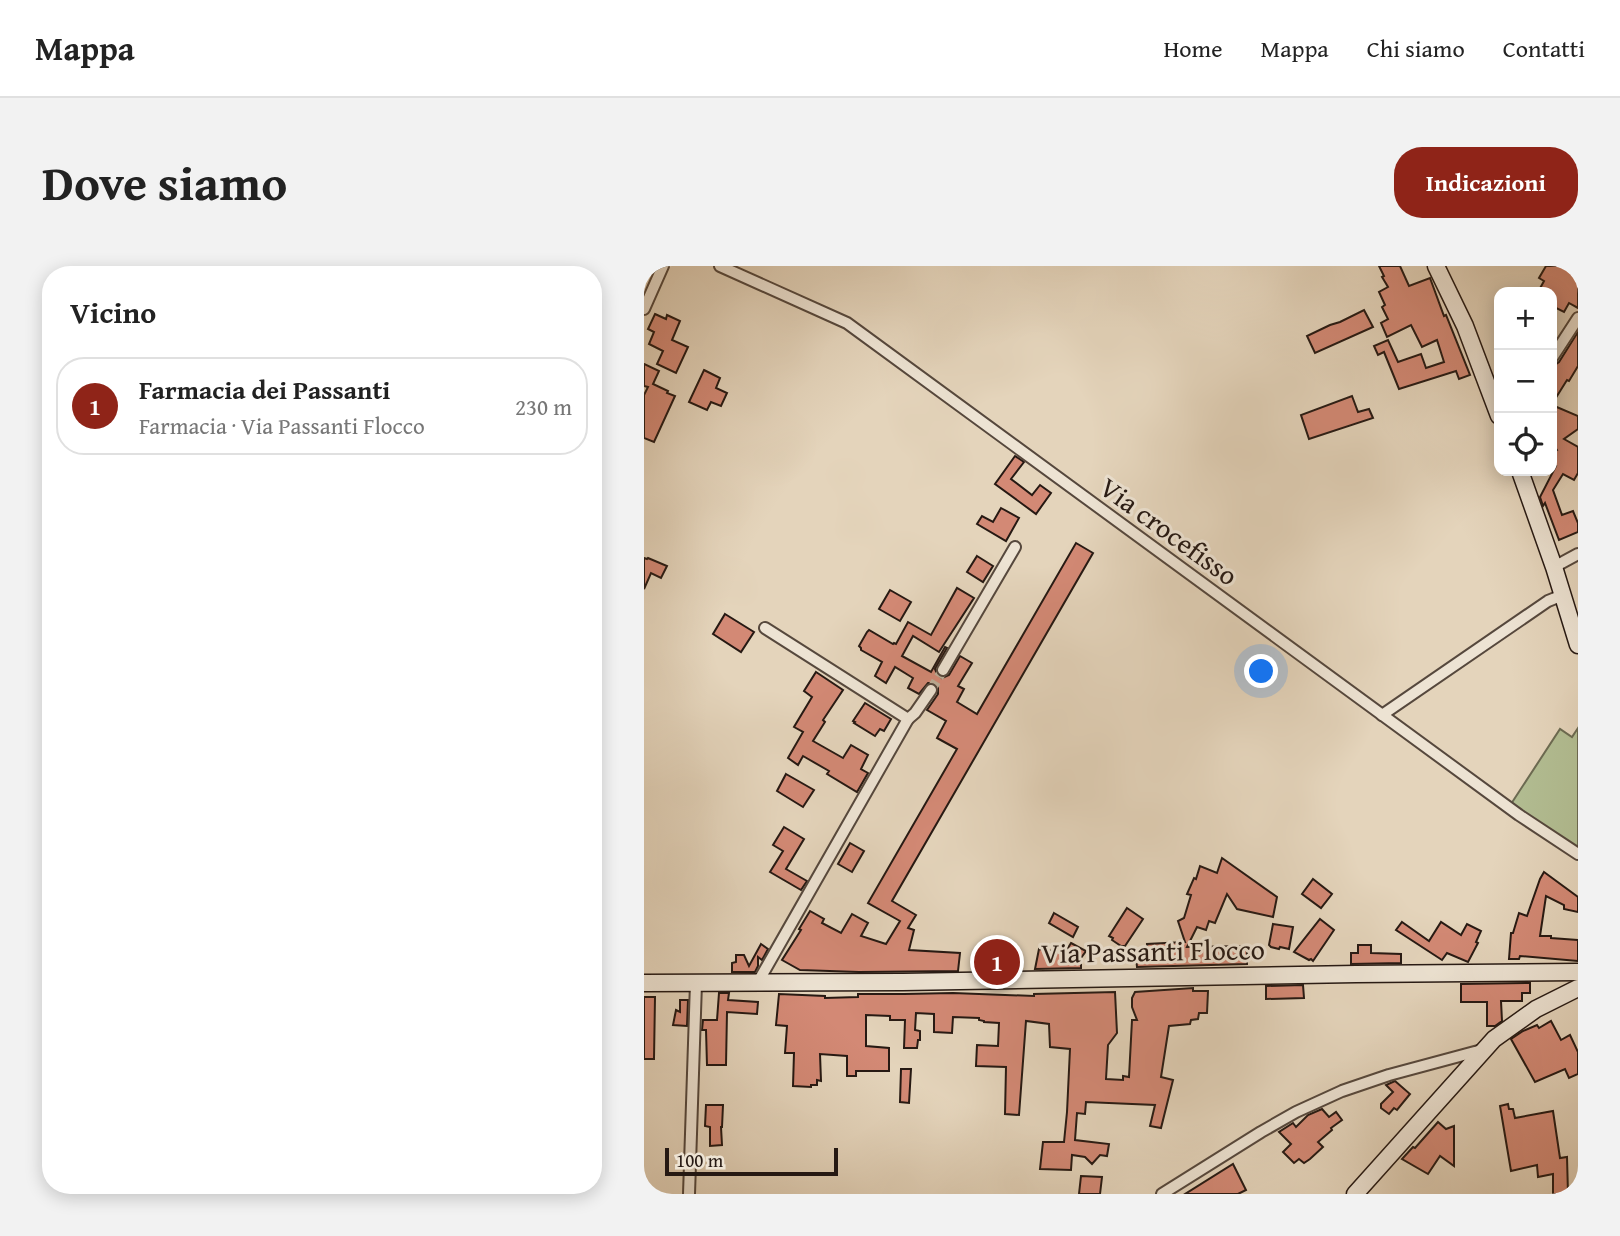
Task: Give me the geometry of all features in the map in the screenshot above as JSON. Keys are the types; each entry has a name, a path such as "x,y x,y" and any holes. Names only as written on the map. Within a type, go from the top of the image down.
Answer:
{"main road":[{"path":"1436,266 1465,326 1498,413"},
{"path":"1522,476 1578,645"},
{"name":"Via Passanti Flocco","path":"644,983 1578,972"},
{"path":"1355,1194 1483,1049 1520,1019 1578,988"}],"street":[{"path":"644,309 663,266"},
{"name":"Via crocefisso","path":"720,266 847,323 1519,815 1578,854"},
{"path":"1557,350 1578,318"},
{"path":"943,670 1015,547"},
{"path":"1554,567 1578,554"},
{"path":"1382,715 1548,601 1563,595"},
{"path":"765,628 908,719"},
{"path":"758,982 908,719 931,690"},
{"path":"689,1194 696,982"},
{"path":"1162,1194 1261,1132 1342,1091 1483,1049"}],"green space":[{"path":"1578,728 1578,850 1511,804 1560,729 1572,737"}],"building":[{"path":"1379,266 1400,266 1409,286 1430,278 1470,375 1459,379 1456,371 1399,389 1384,352 1378,355 1374,346 1388,340 1398,362 1421,354 1426,368 1444,362 1437,340 1422,347 1411,325 1387,337 1381,323 1388,319 1379,292 1388,287"},
{"path":"1546,266 1566,266 1578,273 1578,308 1569,303 1564,312 1557,308 1557,287 1541,287 1544,281 1539,278"},
{"path":"1364,310 1373,327 1315,353 1307,336"},
{"path":"655,314 666,319 667,315 680,321 672,340 688,347 676,373 657,364 663,351 649,344 654,332 648,329"},
{"path":"1578,332 1578,366 1557,396 1559,362"},
{"path":"644,364 659,371 653,384 675,396 654,442 644,438 644,395 648,387 644,386"},
{"path":"704,370 720,378 716,388 727,393 721,406 711,402 707,410 689,402"},
{"path":"1352,396 1358,412 1369,409 1373,418 1309,439 1301,415"},
{"path":"1557,407 1578,416 1578,429 1564,439 1578,447 1578,473 1574,480 1563,474 1553,490 1562,515 1573,511 1578,532 1559,540 1545,503 1543,506 1540,497 1551,476 1557,476"},
{"path":"1015,456 1024,462 1011,479 1032,495 1040,485 1051,493 1036,514 995,484"},
{"path":"1001,508 1019,518 1006,541 977,524 982,516 993,522"},
{"path":"1076,543 1093,553 892,901 916,915 908,928 914,930 909,950 960,953 958,971 800,970 782,960 810,911 824,919 822,923 841,933 852,914 868,923 861,936 886,944 900,921 868,903 957,749 937,738 946,721 927,710 938,694 938,686 928,683 919,694 908,688 913,678 895,667 886,683 875,676 882,662 861,650 859,646 867,632 869,630 896,644 908,622 931,635 957,588 974,598 939,652 913,636 902,656 931,672 945,647 947,648 935,669 942,678 949,675 960,656 972,663 958,686 964,689 957,702 977,714"},
{"path":"977,556 993,566 983,582 967,572"},
{"path":"644,558 667,566 661,578 651,573 644,589"},
{"path":"890,590 911,602 900,621 879,609"},
{"path":"725,614 754,632 741,652 713,634"},
{"path":"816,672 843,690 813,741 843,758 851,745 868,755 861,769 868,773 857,792 803,756 798,765 788,758 803,732 794,727 812,697 804,691"},
{"path":"865,703 891,719 884,731 880,729 875,736 853,721"},
{"path":"786,774 814,790 803,807 777,791"},
{"path":"784,827 804,839 786,869 807,881 801,890 770,872 783,851 773,845"},
{"path":"850,843 864,851 852,872 838,864"},
{"path":"1222,858 1277,897 1273,917 1237,909 1227,894 1215,923 1209,921 1206,930 1197,927 1187,947 1247,946 1247,964 1137,967 1136,957 1148,956 1147,944 1185,942 1178,921 1184,918 1191,895 1187,894 1194,878 1196,879 1200,866 1217,873"},
{"path":"1544,872 1578,897 1578,912 1564,909 1564,905 1546,896 1540,936 1578,940 1578,961 1520,956 1519,959 1509,959 1511,933 1519,913 1527,916"},
{"path":"1313,879 1332,894 1321,908 1302,894"},
{"path":"1127,908 1143,919 1125,946 1121,946 1109,936"},
{"path":"1054,913 1078,927 1073,937 1049,923"},
{"path":"1320,919 1334,930 1313,961 1294,952"},
{"path":"1402,922 1429,941 1441,922 1461,935 1467,924 1481,931 1468,962 1447,953 1442,960 1396,930"},
{"path":"1273,924 1293,927 1289,949 1269,945"},
{"path":"1071,943 1086,951 1081,958 1081,968 1035,969 1039,949 1065,953"},
{"path":"761,944 768,949 762,960 758,957 755,972 732,972 736,955 744,955 749,966"},
{"path":"1358,945 1371,945 1371,953 1401,954 1401,963 1351,964 1351,953 1358,953"},
{"path":"1016,947 1003,970 989,970 988,952 991,949"},
{"path":"1530,983 1530,993 1522,993 1522,1001 1501,1001 1502,1021 1495,1026 1487,1026 1487,1002 1461,1002 1461,984"},
{"path":"1303,985 1304,998 1266,999 1266,986"},
{"path":"1193,988 1193,991 1208,991 1207,1013 1199,1013 1198,1019 1191,1020 1190,1024 1169,1026 1161,1077 1173,1080 1161,1128 1150,1126 1155,1105 1086,1102 1085,1114 1077,1113 1075,1140 1109,1144 1107,1156 1100,1155 1092,1164 1085,1157 1072,1155 1071,1170 1040,1169 1043,1142 1064,1142 1067,1112 1070,1049 1050,1047 1049,1024 1026,1021 1019,1115 1005,1114 1006,1067 976,1066 977,1045 998,1046 999,1023 984,1022 979,1018 953,1017 952,1033 934,1032 934,1014 916,1013 915,1030 920,1031 920,1040 917,1048 904,1048 905,1020 866,1015 866,1046 889,1048 889,1071 856,1071 856,1076 847,1076 847,1056 820,1054 821,1081 817,1080 817,1085 811,1087 793,1086 794,1053 785,1053 787,1026 776,1025 779,994 825,998 858,997 858,994 1034,996 1115,992 1117,1033 1108,1045 1106,1079 1123,1080 1123,1076 1129,1077 1132,1020 1137,1020 1132,1007 1135,992"},
{"path":"719,993 729,993 728,1000 758,1002 757,1014 727,1012 726,1065 707,1065 706,1030 702,1030 703,1020 717,1020"},
{"path":"644,997 655,997 654,1059 644,1059"},
{"path":"680,1000 688,1000 687,1026 673,1025 676,1010 680,1012"},
{"path":"1551,1021 1561,1040 1570,1035 1578,1052 1578,1074 1569,1078 1565,1069 1535,1082 1511,1039 1523,1031 1537,1025 1539,1028"},
{"path":"901,1069 911,1069 909,1103 900,1102"},
{"path":"1395,1081 1410,1094 1397,1110 1394,1108 1389,1114 1381,1108 1381,1104 1393,1092 1386,1085"},
{"path":"1508,1104 1509,1109 1513,1109 1515,1118 1553,1111 1560,1158 1567,1157 1568,1194 1553,1194 1553,1174 1538,1177 1537,1165 1511,1171 1500,1106"},
{"path":"706,1105 723,1105 722,1145 710,1146 710,1127 705,1126"},
{"path":"1322,1109 1329,1117 1336,1112 1342,1120 1318,1142 1323,1147 1310,1159 1304,1163 1299,1159 1294,1163 1283,1152 1291,1144 1279,1132 1293,1123 1296,1127 1308,1115"},
{"path":"1438,1122 1446,1129 1454,1126 1454,1166 1440,1156 1428,1174 1402,1159"},
{"path":"1233,1164 1246,1190 1238,1194 1185,1194"},
{"path":"1081,1176 1102,1177 1100,1194 1079,1194"}],"tunnel":[{"path":"931,690 943,670"}],"place":[{"name":"Farmacia dei Passanti","path":"997,962"}]}
